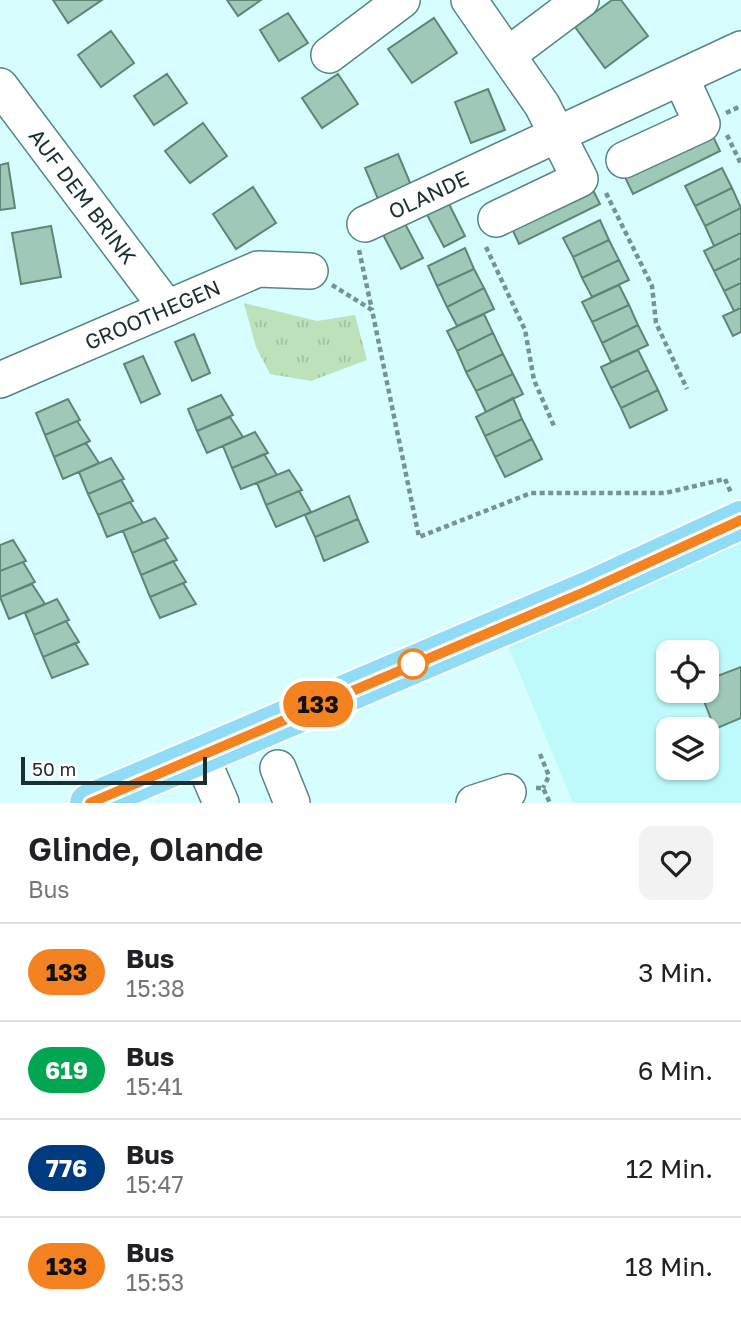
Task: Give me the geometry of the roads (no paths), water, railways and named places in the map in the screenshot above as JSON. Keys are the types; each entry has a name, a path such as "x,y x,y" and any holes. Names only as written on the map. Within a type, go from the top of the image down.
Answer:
{"main road":[{"path":"89,803 589,590 738,511"}],"street":[{"path":"328,55 402,0"},
{"path":"469,0 509,54 559,136 580,179 489,229"},
{"path":"509,54 581,0"},
{"name":"OLANDE","path":"360,228 741,49"},
{"path":"613,172 702,124 681,78"},
{"name":"AUF DEM BRINK","path":"0,86 167,308"},
{"name":"GROOTHEGEN","path":"0,380 258,269 310,271"},
{"path":"200,754 221,803"},
{"path":"278,768 292,803"},
{"path":"474,803 508,792"}]}
